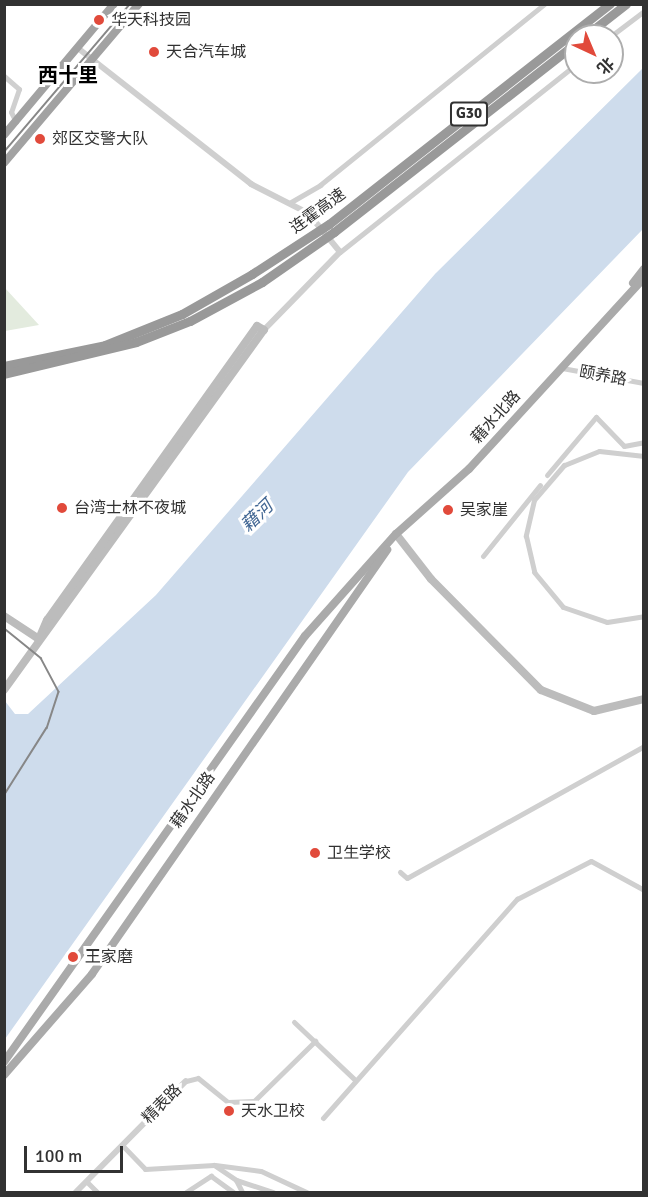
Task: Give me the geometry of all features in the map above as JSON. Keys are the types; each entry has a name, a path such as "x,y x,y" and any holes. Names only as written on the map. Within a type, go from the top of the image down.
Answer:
{"highway":[{"path":"4,135 79,49 114,4"},
{"path":"4,163 95,61 139,4"},
{"name":"连霍高速","path":"4,366 105,345 182,314 200,310 319,244 332,228 609,4"},
{"path":"600,24 626,4"},
{"name":"连霍高速","path":"4,374 72,361 190,321 200,310 312,236 332,228 564,52"}],"main road":[{"name":"藉水北路","path":"590,342 644,269"},
{"name":"藉水北路","path":"4,1062 305,636 396,534 470,469 562,368 590,342 644,278"},
{"path":"4,690 39,639 47,620 257,326 264,330"},
{"path":"396,534 431,579 541,690 594,711 644,699"},
{"name":"藉水北路","path":"4,1075 92,974 396,534"},
{"path":"4,616 39,639"}],"street":[{"path":"291,202 320,185 544,4"},
{"path":"624,26 644,11"},
{"path":"79,49 251,184 291,202 308,213 340,252"},
{"path":"264,330 340,252 564,74"},
{"path":"4,76 19,89 11,112 16,123"},
{"path":"632,294 644,285"},
{"name":"颐养路","path":"562,368 644,383"},
{"path":"483,556 596,417 624,446 644,441"},
{"path":"644,456 599,451 564,465 534,500 526,536 534,572 563,607 607,622 644,616"},
{"path":"400,872 407,878 644,746"},
{"path":"323,1118 354,1079 517,899 591,861 644,890"},
{"path":"294,1022 354,1079"},
{"name":"精表路","path":"76,1192 186,1081 198,1078 228,1102 254,1101 315,1041"},
{"path":"122,1145 145,1168 214,1165 261,1171 306,1192"},
{"path":"214,1165 236,1180 273,1192"},
{"path":"186,1192 211,1176 232,1192"},
{"path":"236,1180 242,1192"},
{"path":"86,1181 97,1192"}],"shaded area":[{"path":"5,288 39,325 5,331"}],"water":[{"name":"藉河","path":"643,68 643,229 408,472 5,1039 5,701 15,714 28,714 156,595 435,274"}],"tram line":[{"path":"4,152 130,4"},
{"path":"4,628 41,658 59,692 47,728 4,796"}],"place":[{"name":"华天科技园","path":"99,20"},
{"name":"天合汽车城","path":"154,52"},
{"name":"郊区交警大队","path":"40,139"},
{"name":"台湾士林不夜城","path":"62,508"},
{"name":"吴家崖","path":"448,510"},
{"name":"卫生学校","path":"315,853"},
{"name":"王家磨","path":"73,957"},
{"name":"天水卫校","path":"229,1111"}],"district":[{"name":"西十里","path":"68,75"}]}
